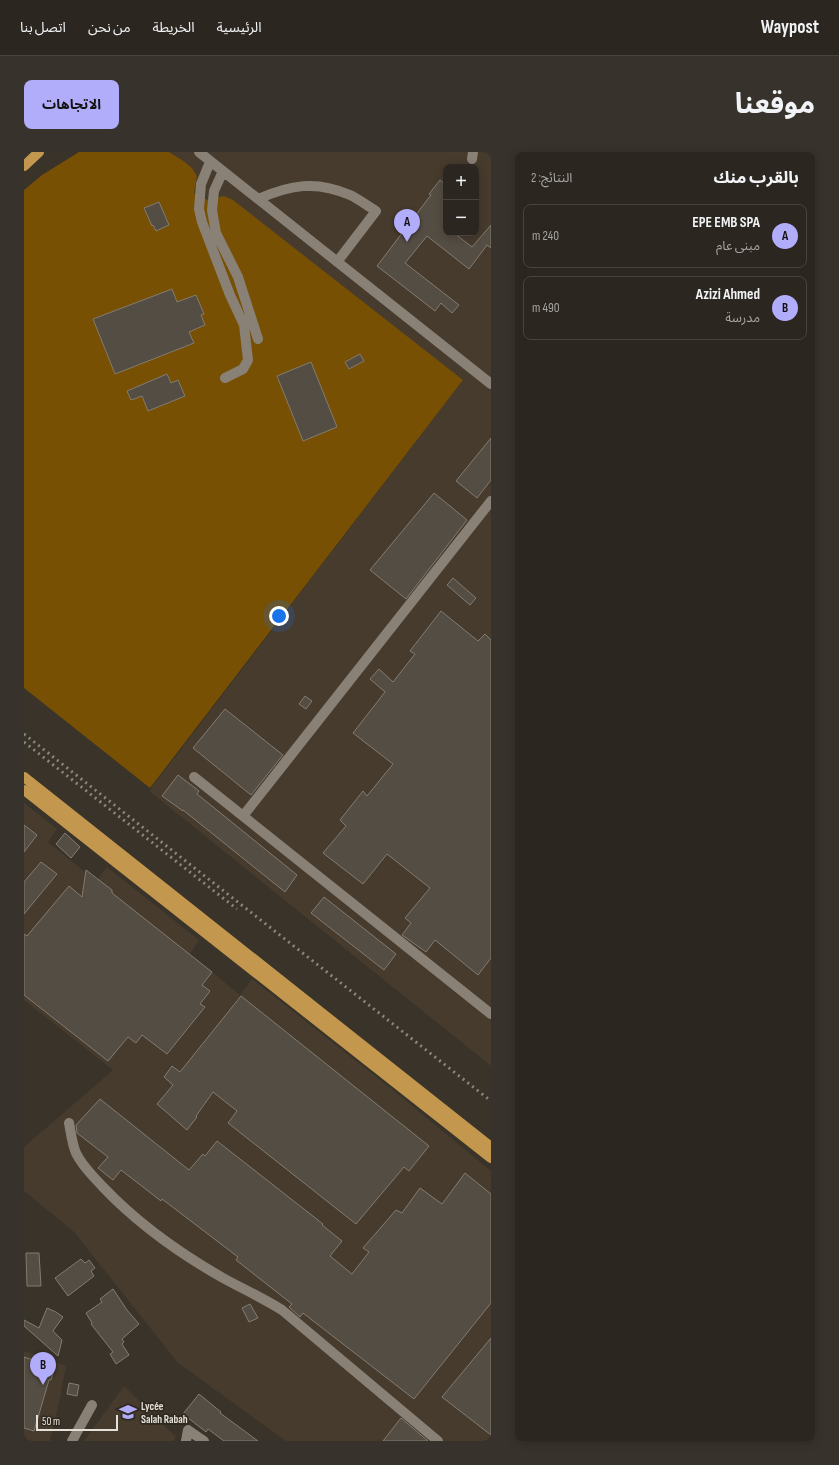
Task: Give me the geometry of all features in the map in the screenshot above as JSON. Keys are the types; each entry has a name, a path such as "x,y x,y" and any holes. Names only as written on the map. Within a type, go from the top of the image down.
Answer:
{"main road":[{"path":"24,166 39,152"},
{"path":"24,777 491,1147"},
{"path":"24,790 491,1158"}],"street":[{"path":"199,152 491,384"},
{"path":"210,162 201,184 199,209 202,222 230,295 244,325 248,360 243,369 225,378"},
{"path":"223,172 214,191 212,210 216,233 238,278 258,339"},
{"path":"258,199 294,186 311,186 330,188 350,195 376,211 337,262"},
{"path":"243,816 491,502"},
{"path":"194,777 491,1014"},
{"path":"69,1123 76,1152 85,1168 115,1200 146,1227 187,1256 223,1278 282,1310 438,1441"},
{"path":"72,1441 92,1405"},
{"path":"186,1441 188,1430 204,1441"}],"shaded area":[{"path":"79,152 169,152 192,168 197,176 194,193 208,200 224,196 233,200 463,380 150,788 24,688 24,190 42,175"},
{"path":"169,152 491,152 491,1066 149,791 463,380 217,197 208,200 194,193 197,176 192,168"},
{"path":"24,803 57,829 48,842 96,881 107,867 199,940 190,954 240,995 252,979 393,1090 491,1171 491,1441 286,1441 178,1363 74,1232 24,1191 24,1147 113,1070 24,1000"},
{"path":"24,1351 66,1366 50,1441 24,1441"},
{"name":"Lycée Salah Rabah","path":"124,1386 176,1437 174,1441 84,1441"}],"building":[{"path":"440,180 443,182 443,236 458,236 472,247 491,225 491,248 487,245 469,269 427,236 405,263 459,305 452,313 441,303 435,311 377,266 431,195 429,194"},
{"path":"159,202 169,225 156,231 153,225 152,226 144,208"},
{"path":"172,289 177,302 196,295 204,314 201,315 205,325 189,332 194,343 115,374 93,319"},
{"path":"360,354 364,361 349,369 345,362"},
{"path":"311,362 337,427 303,441 277,376"},
{"path":"167,374 171,383 178,380 185,396 148,411 142,396 131,400 127,391"},
{"path":"491,438 491,480 477,498 456,481"},
{"path":"434,493 467,520 406,599 370,570"},
{"path":"453,578 476,598 470,605 447,585"},
{"path":"441,611 478,641 485,634 491,640 491,958 478,975 435,940 426,952 402,935 411,923 405,918 430,888 387,854 363,884 323,853 346,826 340,820 363,791 367,796 393,764 353,733 385,692 370,679 379,669 393,682 415,654 410,651"},
{"path":"305,696 312,701 306,709 299,704"},
{"path":"225,709 283,755 251,795 193,748"},
{"path":"178,775 199,791 197,794 297,875 285,892 183,810 162,796"},
{"path":"24,825 37,835 24,852"},
{"path":"65,833 80,847 71,858 56,844"},
{"path":"41,862 57,874 24,914 24,882"},
{"path":"86,870 112,890 112,893 212,972 202,985 210,991 200,1004 205,1007 167,1054 142,1035 136,1043 128,1037 108,1061 24,995 24,934 27,936 69,886 82,897"},
{"path":"324,897 396,954 384,970 311,913"},
{"path":"241,996 429,1146 409,1171 404,1167 356,1224 228,1123 237,1111 213,1092 187,1130 157,1104 173,1085 164,1077 172,1066 180,1072"},
{"path":"100,1099 189,1170 203,1154 205,1156 217,1141 323,1224 322,1225 342,1241 330,1256 352,1274 369,1252 363,1248 396,1210 402,1213 420,1188 442,1204 465,1173 491,1194 491,1303 414,1399 303,1313 300,1317 289,1307 292,1304 236,1260 238,1257 162,1199 161,1201 121,1170 113,1180 98,1168 108,1157 77,1133 76,1125"},
{"path":"26,1253 39,1253 41,1286 27,1286"},
{"path":"81,1259 85,1263 89,1260 95,1268 91,1271 94,1276 68,1296 55,1278"},
{"path":"113,1289 127,1310 139,1324 122,1339 124,1342 122,1344 129,1355 116,1364 110,1354 113,1352 91,1324 92,1323 86,1313 102,1302 100,1299"},
{"path":"250,1304 258,1318 249,1322 242,1308"},
{"path":"47,1308 63,1317 53,1331 62,1340 58,1356 24,1326 24,1320 39,1328"},
{"path":"491,1338 491,1435 442,1397"},
{"path":"24,1357 55,1367 51,1380 49,1380 34,1431 24,1428"},
{"path":"69,1383 79,1385 77,1396 67,1394"},
{"path":"199,1394 221,1412 220,1413 258,1441 224,1441 208,1429 206,1432 183,1414"},
{"path":"401,1418 428,1441 383,1441"}],"railway":[{"path":"24,734 491,1101"},
{"path":"24,742 237,909"}],"place":[{"name":"EPE EMB SPA","path":"407,242"},
{"name":"Azizi Ahmed","path":"43,1385"},
{"name":"Lycée Salah Rabah","path":"128,1412"}]}
